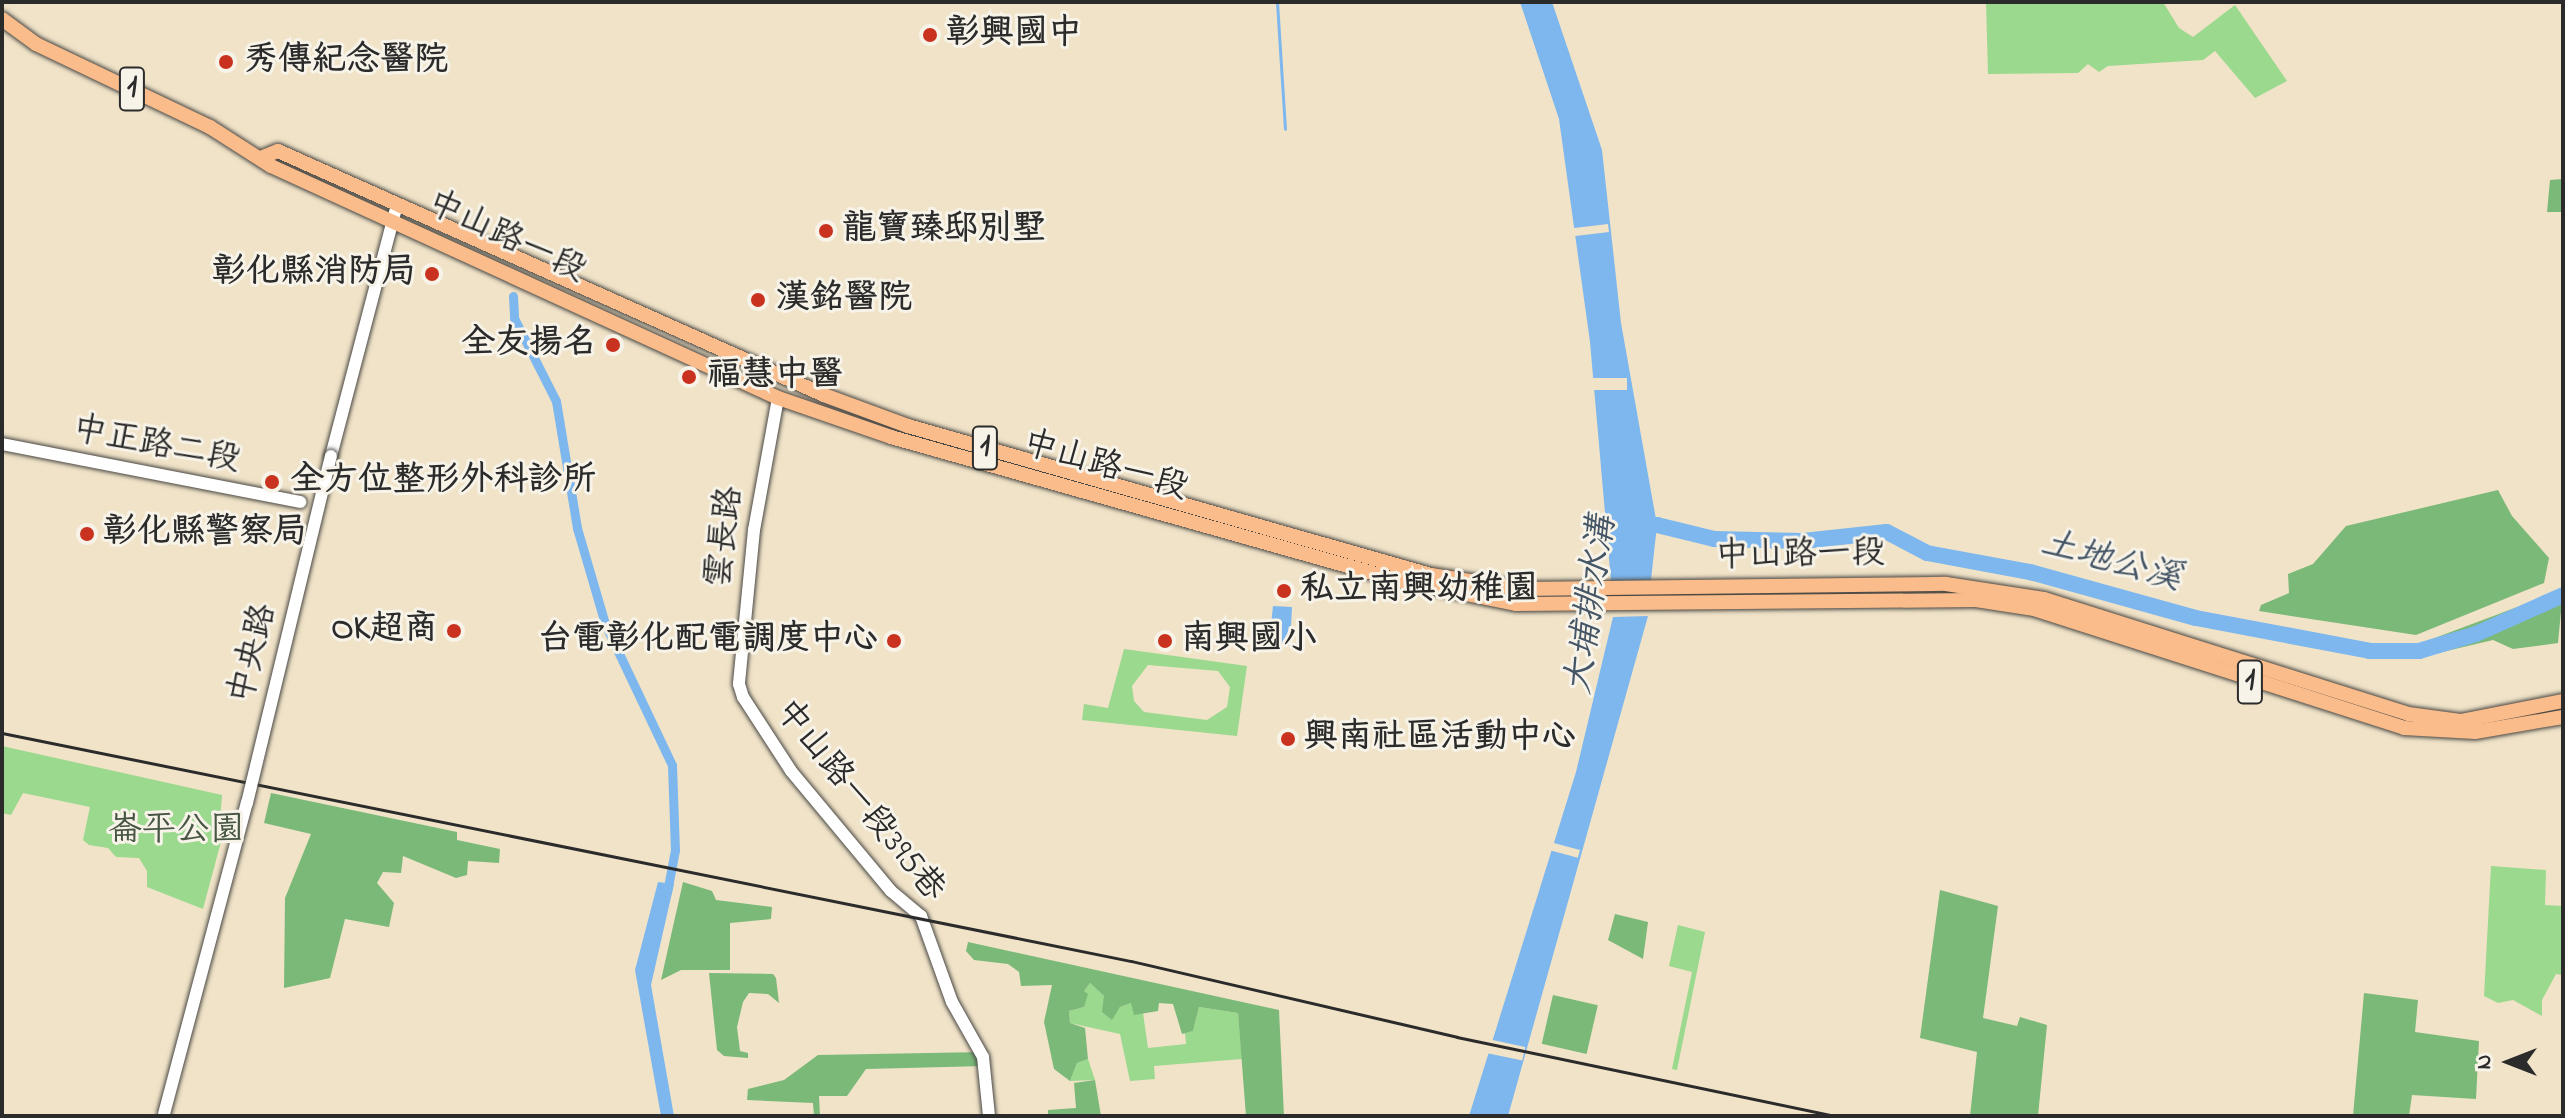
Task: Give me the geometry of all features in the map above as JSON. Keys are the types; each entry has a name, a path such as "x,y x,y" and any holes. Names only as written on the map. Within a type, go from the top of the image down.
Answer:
{"main road":[{"name":"中山路一段","path":"2,19 65,60 263,157 271,166 394,211 780,379 908,426 1431,575 1603,597"},
{"name":"中山路一段","path":"394,211 778,398 919,445 1466,598 1516,604 1603,597 1944,591"},
{"name":"1","path":"1944,591 2044,599 2321,690 2438,720 2483,717 2563,701"},
{"name":"1","path":"1944,591 2034,609 2404,728 2475,732 2563,717"}],"street":[{"name":"中央路","path":"163,1115 247,803 394,211"},
{"name":"雲長路","path":"739,684 754,530 778,398"},
{"name":"中正路二段","path":"2,444 300,502"},
{"name":"中山路一段395巷","path":"739,684 749,711 791,771 891,891 921,916 952,1002 983,1057 989,1116"}],"green space":[{"path":"1986,2 2163,2 2179,28 2193,37 2235,5 2287,81 2255,98 2215,51 2203,60 2108,66 2099,72 2088,64 2078,73 1988,74"},
{"path":"2563,179 2563,212 2547,212 2550,180"},
{"path":"2498,490 2512,516 2549,558 2544,583 2416,635 2259,611 2261,605 2289,593 2288,574 2313,564 2346,526"},
{"path":"2563,590 2558,643 2513,649 2493,640 2438,653 2416,645"},
{"path":"1124,649 1247,666 1237,736 1082,720 1084,704 1108,708","holes":["1148,665 1218,671 1230,687 1227,707 1207,720 1144,712 1134,701 1132,686"]},
{"name":"崙平公園","path":"2,746 222,795 220,821 226,823 203,909 147,887 147,871 139,858 116,857 108,848 89,845 83,840 90,807 23,793 11,815 2,813"},
{"path":"271,793 457,832 457,840 500,849 499,863 468,861 467,875 456,878 403,856 401,873 383,872 377,883 394,903 389,927 345,919 330,978 284,988 285,898 311,834 264,823"},
{"path":"2491,866 2546,870 2545,905 2563,906 2563,975 2556,974 2542,1000 2542,1016 2513,1000 2498,1003 2484,996"},
{"path":"683,882 712,891 716,900 772,907 771,919 730,923 730,970 681,970 661,980"},
{"path":"1940,890 1998,906 1983,1018 2017,1026 2020,1017 2047,1025 2038,1116 1970,1116 1977,1052 1920,1038"},
{"path":"1615,914 1648,922 1643,959 1608,940"},
{"path":"1678,925 1705,932 1677,1070 1672,1069 1692,972 1669,966"},
{"path":"968,942 1279,1010 1284,1116 1246,1116 1238,1013 1199,1007 1193,1031 1182,1034 1173,1004 1159,1003 1158,1011 1134,1015 1131,1003 1120,1007 1112,1020 1102,1012 1104,996 1090,983 1084,991 1088,994 1084,1007 1069,1011 1070,1023 1085,1028 1088,1059 1077,1063 1070,1081 1054,1069 1044,1022 1052,985 1021,986 1019,972 1008,964 974,960 966,951"},
{"path":"709,973 773,974 776,978 779,1003 768,994 749,993 743,1002 737,1027 740,1051 748,1053 748,1058 724,1056 717,1050"},
{"path":"1090,983 1104,996 1111,1019 1120,1007 1131,1003 1143,1013 1148,1048 1186,1044 1185,1033 1193,1031 1199,1007 1238,1013 1242,1059 1154,1066 1155,1079 1130,1081 1120,1034 1070,1023 1069,1011 1084,1007 1084,991"},
{"path":"2364,993 2418,1000 2415,1032 2479,1041 2476,1099 2412,1095 2409,1116 2353,1116"},
{"path":"1553,995 1598,1005 1587,1054 1542,1044"},
{"path":"984,1052 985,1066 866,1069 847,1096 819,1096 820,1116 814,1116 813,1103 747,1100 748,1089 784,1080 818,1055"},
{"path":"1088,1059 1095,1080 1070,1081 1077,1063"},
{"path":"1095,1080 1101,1116 1048,1116 1048,1110 1076,1108 1074,1083"}],"water":[{"path":"1520,2 1552,2 1602,150 1621,323 1657,525 1651,580 1611,581 1590,342 1559,119"},
{"path":"1273,606 1292,607 1290,646 1269,643"},
{"path":"1648,616 1508,1116 1469,1116 1576,772 1613,617"},
{"path":"658,882 674,884 651,985 674,1116 661,1116 635,970"}],"pier":[{"path":"1608,224 1609,232 1569,237 1568,229"},
{"path":"1589,378 1627,378 1627,390 1589,390"},
{"path":"1550,842 1580,850 1578,858 1548,850"},
{"path":"1488,1039 1525,1047 1522,1061 1485,1053"}],"waterway":[{"path":"1277,2 1285,129"},
{"path":"513,296 514,318 556,401 577,528 605,624 672,765 675,850 667,892"},
{"name":"土地公溪","path":"1638,525 1657,525 1714,539 1803,541 1887,532 1927,553 2030,572 2196,618 2370,651 2419,651 2476,634 2563,595"}],"railway":[{"path":"2,733 1131,961 1457,1037 1836,1116"}],"place":[{"name":"彰興國中","path":"930,35"},
{"name":"秀傳紀念醫院","path":"226,62"},
{"name":"龍寶臻邸別墅","path":"826,231"},
{"name":"彰化縣消防局","path":"432,274"},
{"name":"漢銘醫院","path":"758,300"},
{"name":"全友揚名","path":"613,345"},
{"name":"福慧中醫","path":"689,377"},
{"name":"全方位整形外科診所","path":"272,482"},
{"name":"彰化縣警察局","path":"87,534"},
{"name":"私立南興幼稚園","path":"1284,591"},
{"name":"OK超商","path":"454,631"},
{"name":"台電彰化配電調度中心","path":"894,641"},
{"name":"南興國小","path":"1165,641"},
{"name":"興南社區活動中心","path":"1288,739"}],"water label":[{"name":"大埔排水溝","path":"1592,605"}]}
